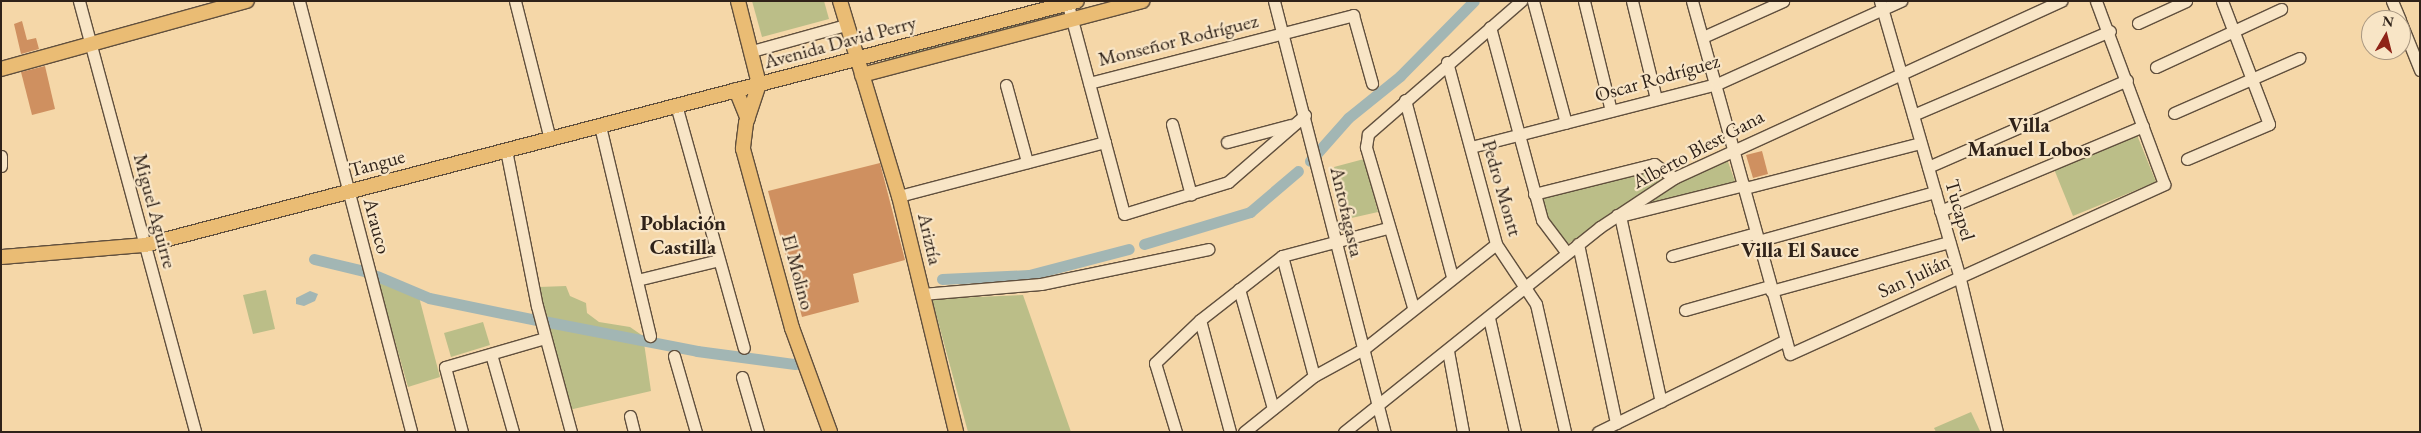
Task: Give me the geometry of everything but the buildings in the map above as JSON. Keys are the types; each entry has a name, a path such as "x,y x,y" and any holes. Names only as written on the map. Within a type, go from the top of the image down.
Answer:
{"main road":[{"path":"1,69 247,1"},
{"path":"738,1 759,84"},
{"name":"Ariztía","path":"840,1 899,196 956,432"},
{"name":"Avenida David Perry","path":"862,76 1142,1"},
{"name":"Avenida David Perry","path":"759,84 1070,2"},
{"name":"Tangue","path":"1,257 145,245 759,84"},
{"name":"El Molino","path":"759,84 748,119 743,150 792,328 830,432"},
{"path":"736,90 748,119"}],"street":[{"name":"Miguel Aguirre","path":"79,1 195,432"},
{"name":"Arauco","path":"299,1 411,432"},
{"path":"515,1 550,139"},
{"name":"Antofagasta","path":"1274,1 1311,137 1333,240 1365,348 1385,432"},
{"path":"1413,307 1388,228 1366,147 1368,134 1447,62 1522,1"},
{"path":"1533,1 1566,123"},
{"path":"1584,1 1611,111"},
{"path":"1632,1 1656,100"},
{"path":"1598,432 1786,340 1770,288 1745,187 1732,148 1717,84 1692,1"},
{"path":"1703,38 1783,1"},
{"name":"Oscar Rodríguez","path":"1471,147 1717,84 1881,5 1901,1"},
{"name":"Alberto Blest Gana","path":"1344,432 1489,318 1578,244 1674,178 1732,148 1899,77 2061,1"},
{"path":"1940,211 2144,126 2110,31 2096,1"},
{"path":"2138,23 2186,1"},
{"path":"2187,159 2269,124 2222,1"},
{"path":"1070,2 1072,20 1124,214 1191,195 1228,182 1305,115"},
{"name":"Tucapel","path":"1881,5 1899,77 1913,116 1959,275 1997,432"},
{"path":"2156,67 2281,9"},
{"name":"Monseñor Rodríguez","path":"1089,83 1353,15 1372,83"},
{"name":"Avenida David Perry","path":"752,51 846,25"},
{"path":"1490,27 1542,220 1567,253"},
{"path":"1913,116 2110,31"},
{"path":"2411,48 2420,70"},
{"path":"2174,113 2299,58"},
{"name":"Pedro Montt","path":"1447,62 1496,244 1536,304 1565,432"},
{"path":"1928,167 2128,80"},
{"path":"1006,85 1027,162"},
{"path":"1405,100 1452,277"},
{"path":"676,106 744,348"},
{"path":"1172,124 1191,195"},
{"path":"1227,142 1294,124"},
{"path":"600,126 650,336"},
{"name":"San Julián","path":"1786,340 1790,354 1959,275 2164,184 2144,126"},
{"path":"899,196 1105,142"},
{"path":"1661,402 1619,216 1745,187 1920,143"},
{"path":"506,150 545,338 571,432"},
{"path":"1,156 1,166"},
{"path":"1534,194 1654,164 1674,178"},
{"path":"1672,256 1758,237 1935,192"},
{"path":"1176,432 1155,363 1200,320 1282,256 1333,240 1388,228"},
{"path":"1685,310 1949,242"},
{"path":"1244,432 1314,376 1365,348 1413,307 1496,244"},
{"path":"1578,244 1616,423"},
{"path":"922,294 1041,284 1208,249"},
{"path":"1282,256 1314,376"},
{"path":"637,280 718,260"},
{"path":"1239,289 1273,408"},
{"path":"1489,318 1515,432"},
{"path":"1200,320 1230,432"},
{"path":"462,432 445,367 545,338"},
{"path":"1448,350 1463,432"},
{"path":"491,354 513,432"},
{"path":"674,356 696,432"},
{"path":"742,377 758,432"},
{"path":"630,416 634,432"}],"green space":[{"path":"752,1 824,1 829,19 762,37"},
{"path":"1058,11 1061,16 888,63 883,60"},
{"path":"2137,135 2156,182 2073,216 2054,169"},
{"path":"1364,159 1378,212 1347,219 1334,167"},
{"path":"1727,159 1736,184 1636,208 1681,181"},
{"path":"1652,169 1662,179 1568,244 1548,219 1541,199"},
{"path":"377,278 419,297 440,377 408,387"},
{"path":"566,286 570,296 586,303 587,313 599,322 630,327 643,336 651,391 569,410 539,287"},
{"path":"266,290 275,329 253,334 243,295"},
{"path":"1023,295 1071,432 968,432 932,299"},
{"path":"483,322 490,345 451,357 444,333"},
{"path":"1971,412 1980,431 1936,432 1934,428"}],"shaded area":[{"path":"310,291 318,294 315,301 304,306 296,304 296,298"}],"waterway":[{"path":"1310,161 1348,118 1400,76 1474,1"},
{"path":"1144,244 1250,212 1298,171"},
{"path":"942,279 1029,275 1129,249"},
{"path":"314,259 364,271"},
{"path":"377,276 429,298 536,320"},
{"path":"543,321 697,351 795,364"}],"district":[{"name":"Villa Manuel Lobos","path":"2029,137"},
{"name":"Población Castilla","path":"683,235"},
{"name":"Villa El Sauce","path":"1800,250"}]}
